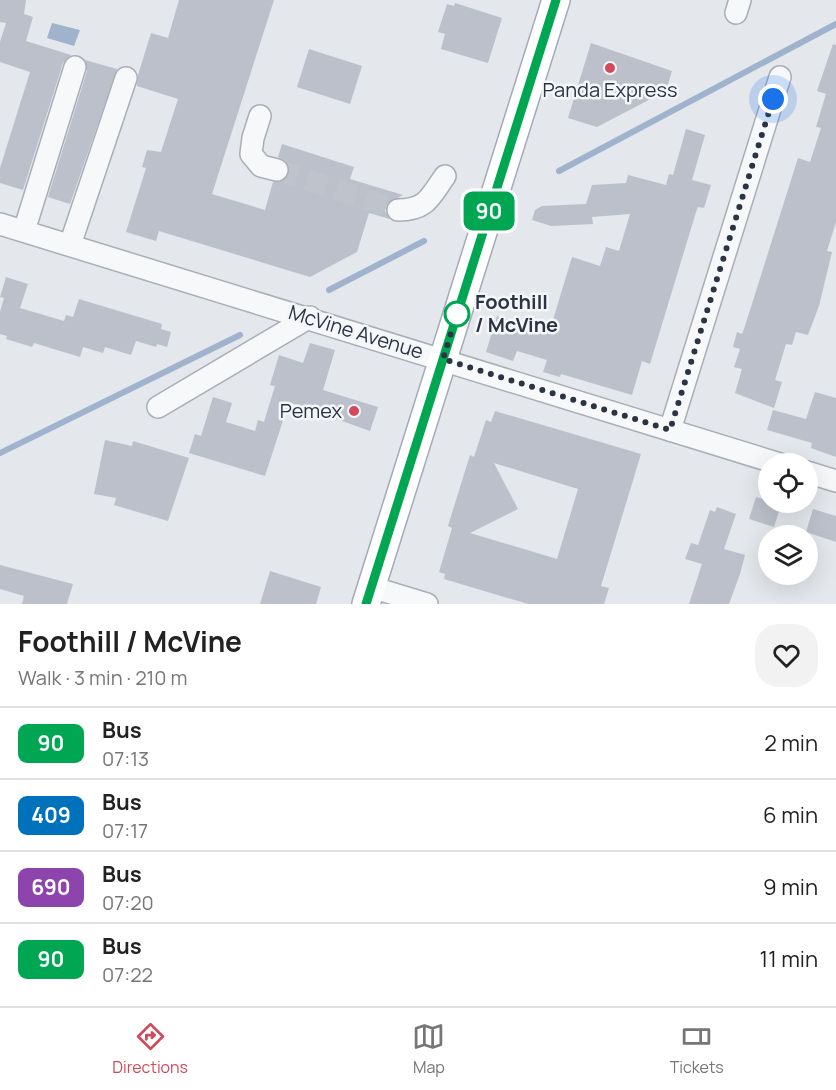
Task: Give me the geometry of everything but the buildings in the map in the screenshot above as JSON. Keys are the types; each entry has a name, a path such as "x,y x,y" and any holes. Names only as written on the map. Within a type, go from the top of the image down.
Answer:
{"main road":[{"path":"368,595 556,0"}],"street":[{"path":"24,231 75,67"},
{"path":"670,430 780,77"},
{"path":"70,245 126,78"},
{"path":"260,116 251,154 261,166 277,170"},
{"path":"398,210 414,210 424,204 445,176"},
{"name":"McVine Avenue","path":"0,224 310,317 758,457"},
{"path":"159,406 310,317"},
{"path":"818,475 836,480"},
{"path":"368,595 427,604"}],"water":[{"path":"52,23 80,30 74,46 47,38"}],"waterway":[{"path":"559,171 836,24"},
{"path":"329,290 424,241"},
{"path":"0,453 240,335"}],"tunnel":[{"path":"277,170 398,210"}],"bus line":[{"name":"90","path":"366,604 556,0"}],"place":[{"name":"Panda Express","path":"610,68"},
{"name":"Foothill / McVine","path":"457,314"},
{"name":"Pemex","path":"354,411"}],"route":[{"path":"457,314 443,359 670,430 773,99"}]}
